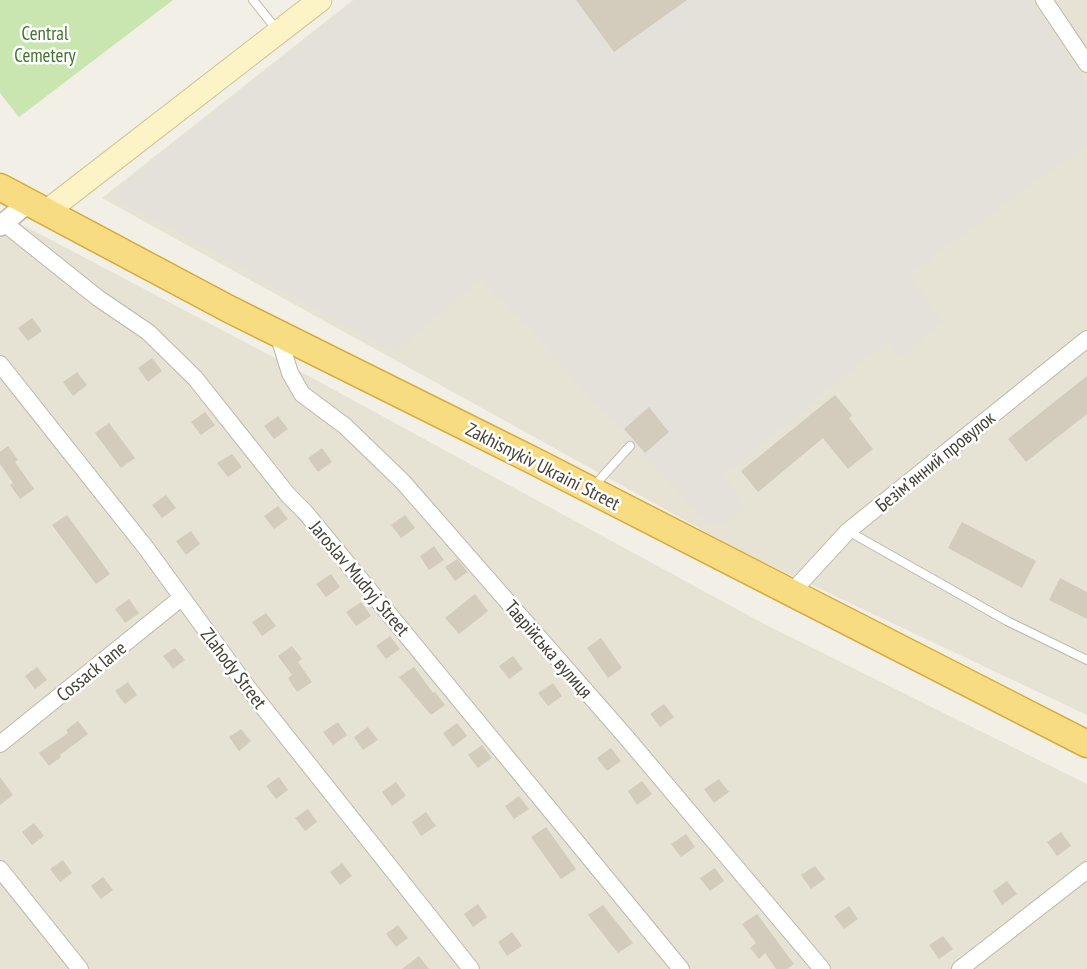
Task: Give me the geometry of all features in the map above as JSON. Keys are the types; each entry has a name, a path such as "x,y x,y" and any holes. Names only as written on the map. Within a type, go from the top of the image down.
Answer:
{"highway":[{"name":"Zakhisnykiv Ukraini Street","path":"0,187 278,334 1087,744"}],"main road":[{"path":"37,207 279,33 320,0"}],"street":[{"path":"1044,0 1087,64"},
{"path":"2,225 37,207"},
{"name":"Jaroslav Mudryj Street","path":"2,225 98,298 148,332 195,378 288,495 681,969"},
{"name":"Таврійська вулиця","path":"278,334 290,373 302,394 345,426 403,482 626,737 822,969"},
{"name":"Безімʼянний провулок","path":"791,593 848,531 1087,339"},
{"name":"Zlahody Street","path":"0,364 146,548 248,688 471,969"},
{"name":"Cossack lane","path":"0,744 181,598"},
{"path":"0,869 80,969"},
{"path":"960,969 1087,870"}],"lane":[{"path":"253,0 279,33"},
{"path":"590,490 630,446"},
{"path":"848,531 1007,621 1087,660"}],"shaded area":[{"path":"353,0 1087,0 1087,715 744,553 102,198"},
{"path":"356,0 1029,0 1087,85 1087,145 909,274 943,322 899,358 886,342 723,477 747,506 726,524 709,525 482,279 393,353 110,195"},
{"path":"0,213 294,368 764,624 1087,784 1087,969 0,969"}],"green space":[{"name":"Central Cemetery","path":"0,0 173,0 19,117 0,93"}],"building":[{"path":"576,0 687,0 614,52"},
{"path":"32,318 42,331 28,341 18,328"},
{"path":"152,358 162,371 148,382 138,368"},
{"path":"77,372 87,385 73,396 63,382"},
{"path":"1087,376 1087,414 1026,462 1008,439"},
{"path":"835,395 852,415 849,418 873,449 848,469 823,438 758,492 741,471"},
{"path":"649,407 669,432 645,453 624,429"},
{"path":"205,412 215,425 201,435 191,422"},
{"path":"278,416 288,429 274,439 264,426"},
{"path":"109,423 135,458 121,468 95,433"},
{"path":"8,446 18,460 15,462 34,489 20,499 0,464 0,452"},
{"path":"322,448 332,462 318,472 308,458"},
{"path":"232,454 242,467 228,477 217,463"},
{"path":"166,495 176,508 162,518 152,505"},
{"path":"278,506 288,519 274,529 264,516"},
{"path":"67,515 110,574 96,584 52,525"},
{"path":"405,515 415,528 401,538 391,525"},
{"path":"962,522 1036,561 1022,588 948,548"},
{"path":"191,531 200,544 186,555 176,541"},
{"path":"434,546 444,560 429,570 420,556"},
{"path":"457,559 468,572 455,581 445,567"},
{"path":"331,574 340,587 326,597 316,584"},
{"path":"1060,578 1087,592 1087,619 1049,600"},
{"path":"475,594 488,611 459,634 445,618"},
{"path":"129,599 139,613 125,623 115,609"},
{"path":"361,602 371,616 356,626 346,612"},
{"path":"266,613 276,626 262,636 252,622"},
{"path":"390,636 400,649 386,659 376,646"},
{"path":"601,638 622,668 608,678 587,648"},
{"path":"292,646 302,659 298,662 312,682 297,692 288,678 292,675 278,656"},
{"path":"175,648 185,660 173,669 163,656"},
{"path":"513,656 523,669 509,679 499,666"},
{"path":"37,667 47,680 35,689 25,676"},
{"path":"414,667 445,705 431,715 399,677"},
{"path":"128,682 137,695 125,704 115,691"},
{"path":"553,683 562,696 548,706 538,693"},
{"path":"664,704 674,717 660,727 650,714"},
{"path":"78,721 88,734 49,766 39,753 68,733 66,730"},
{"path":"338,722 347,735 333,745 323,732"},
{"path":"457,723 467,736 453,747 443,733"},
{"path":"368,727 378,740 363,750 354,737"},
{"path":"241,729 251,741 239,751 229,737"},
{"path":"482,745 492,758 478,768 468,755"},
{"path":"611,748 621,761 607,771 597,758"},
{"path":"0,777 13,795 0,805"},
{"path":"279,777 288,790 276,799 266,786"},
{"path":"719,779 729,792 714,803 704,789"},
{"path":"642,781 652,794 637,805 628,791"},
{"path":"396,782 406,796 392,806 382,792"},
{"path":"519,796 529,809 514,819 505,806"},
{"path":"308,809 317,822 305,831 295,818"},
{"path":"426,812 436,826 421,836 412,822"},
{"path":"34,823 44,836 32,845 22,832"},
{"path":"546,827 576,869 561,879 531,837"},
{"path":"1061,832 1071,846 1057,856 1047,842"},
{"path":"686,834 695,847 681,857 671,844"},
{"path":"63,860 72,873 60,882 50,869"},
{"path":"342,863 352,876 340,885 330,872"},
{"path":"815,866 825,879 811,889 801,875"},
{"path":"715,868 724,881 710,891 700,878"},
{"path":"103,877 113,890 101,899 91,886"},
{"path":"1007,881 1017,894 1002,905 993,891"},
{"path":"478,904 487,917 473,927 464,914"},
{"path":"603,905 633,943 618,953 588,915"},
{"path":"849,906 858,919 844,929 834,916"},
{"path":"757,914 794,964 787,969 776,969 765,953 759,959 750,948 756,943 742,924"},
{"path":"398,925 408,938 396,947 386,934"},
{"path":"512,932 522,946 507,956 498,942"},
{"path":"943,936 953,949 939,959 929,945"},
{"path":"419,956 429,969 402,969"}]}
